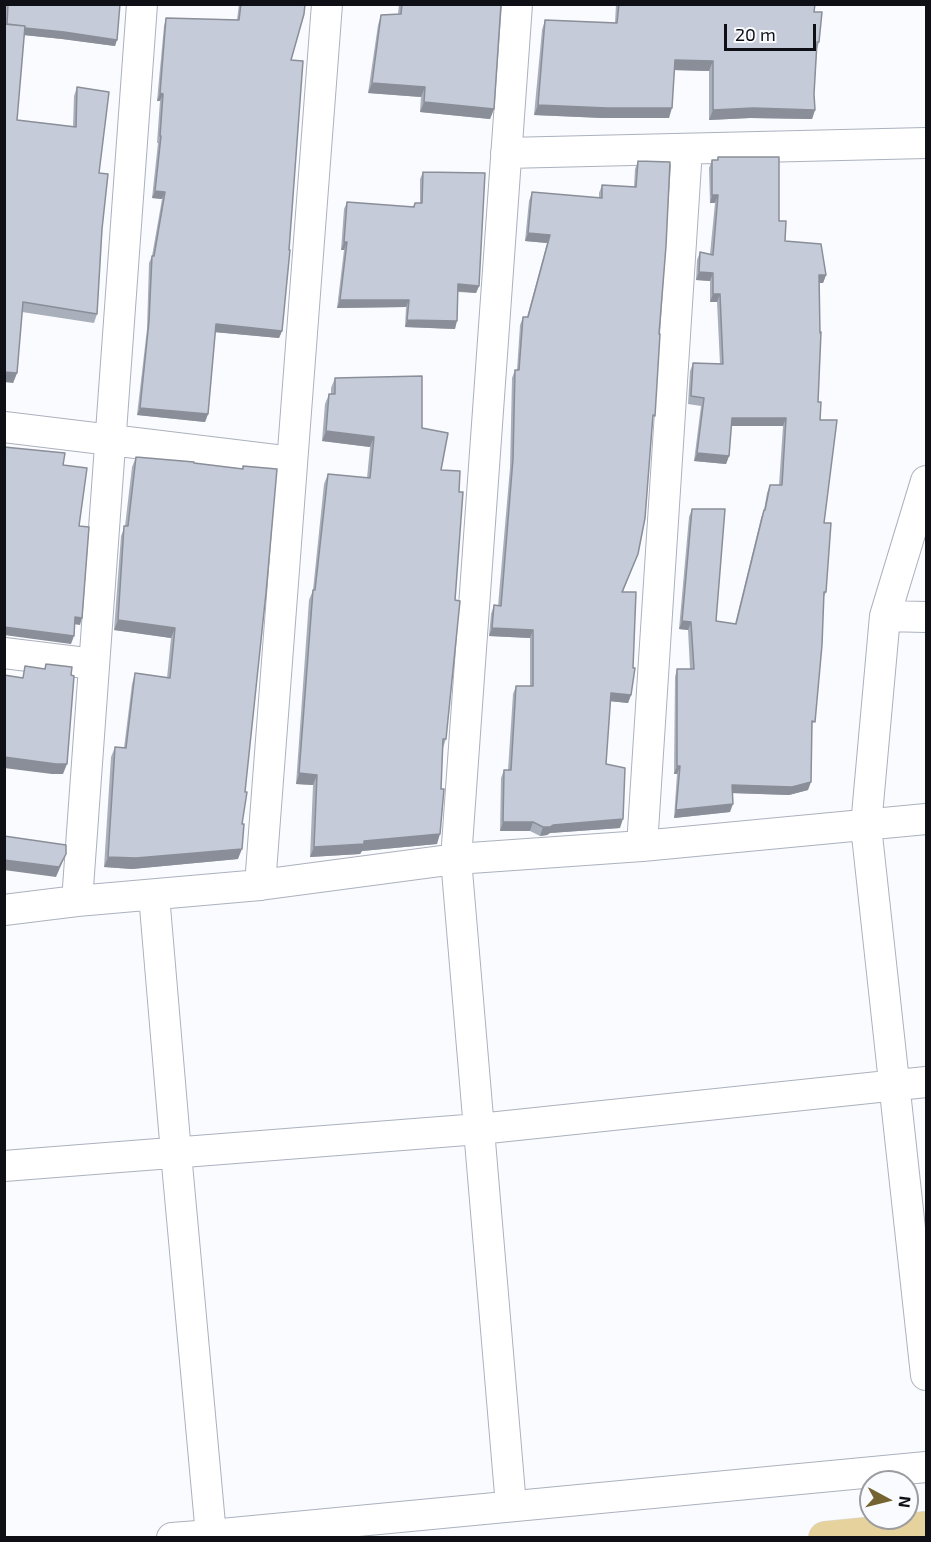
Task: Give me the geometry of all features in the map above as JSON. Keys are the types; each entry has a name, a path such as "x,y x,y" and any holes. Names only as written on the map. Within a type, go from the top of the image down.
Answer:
{"highway":[{"path":"825,1538 927,1528"}],"street":[{"path":"77,901 142,4"},
{"path":"260,885 327,4"},
{"path":"511,1506 456,859 517,4"},
{"path":"507,153 927,144"},
{"path":"642,846 687,149"},
{"path":"4,427 292,462"},
{"path":"927,481 885,616 867,826 927,1375"},
{"path":"885,616 927,616"},
{"path":"4,653 94,664"},
{"path":"4,910 77,901 260,885 456,859 642,846 927,819"},
{"path":"154,895 211,1535"},
{"path":"4,1166 480,1129 927,1082"},
{"path":"172,1538 927,1467"}],"building":[{"path":"8,4 120,4 117,40 7,24"},
{"path":"241,4 305,4 291,60 303,61 282,331 216,324 208,414 140,408 149,321 152,256 154,256 165,192 155,191 161,136 163,94 160,93 166,18 239,20"},
{"path":"402,4 501,4 494,109 424,102 425,87 372,83 381,15 401,14"},
{"path":"619,4 815,4 814,12 822,12 819,42 817,42 815,110 753,108 713,110 713,61 675,60 672,108 538,105 545,20 617,23"},
{"path":"4,24 25,26 17,120 76,127 77,87 109,92 99,173 108,174 97,314 23,302 17,373 4,372"},
{"path":"718,157 779,157 779,221 786,221 785,241 821,244 826,275 819,275 821,332 818,402 821,402 820,420 837,420 824,523 831,523 815,722 812,721 811,782 792,787 732,785 733,804 676,810 680,766 677,766 677,669 694,669 691,622 682,621 692,509 725,509 716,621 736,624 770,485 782,485 786,418 732,418 729,456 697,453 704,398 691,396 693,363 723,364 720,294 713,294 713,273 699,272 700,252 713,255 718,195 712,195 712,160 718,160"},
{"path":"638,161 670,162 655,416 653,415 645,518 638,554 622,592 636,592 633,668 635,668 631,695 611,693 606,764 625,768 623,819 550,827 543,827 533,822 503,822 504,770 511,770 516,686 533,686 533,630 492,628 494,605 501,606 513,459 515,370 519,370 523,317 528,317 550,235 528,233 532,192 602,198 602,185 636,187"},
{"path":"423,172 485,173 479,286 458,284 457,321 407,320 409,300 340,300 347,242 344,242 347,202 414,207 415,203 422,203"},
{"path":"422,376 422,428 448,433 441,470 460,471 459,492 463,492 455,600 460,601 446,739 443,739 441,789 444,789 440,834 364,841 364,844 314,847 317,775 299,773 313,590 315,590 328,474 370,478 374,437 326,431 329,394 335,394 335,378"},
{"path":"4,447 65,453 63,465 87,468 79,526 89,527 82,618 75,617 74,636 4,627"},
{"path":"136,457 243,469 243,466 277,469 245,792 247,792 242,824 244,824 242,849 136,858 108,857 115,747 126,748 135,673 170,678 175,628 118,620 124,526 128,526"},
{"path":"46,664 72,667 71,675 74,676 67,764 4,757 4,675 23,678 25,666 45,669"},
{"path":"4,836 66,845 66,854 59,867 4,860"}]}
